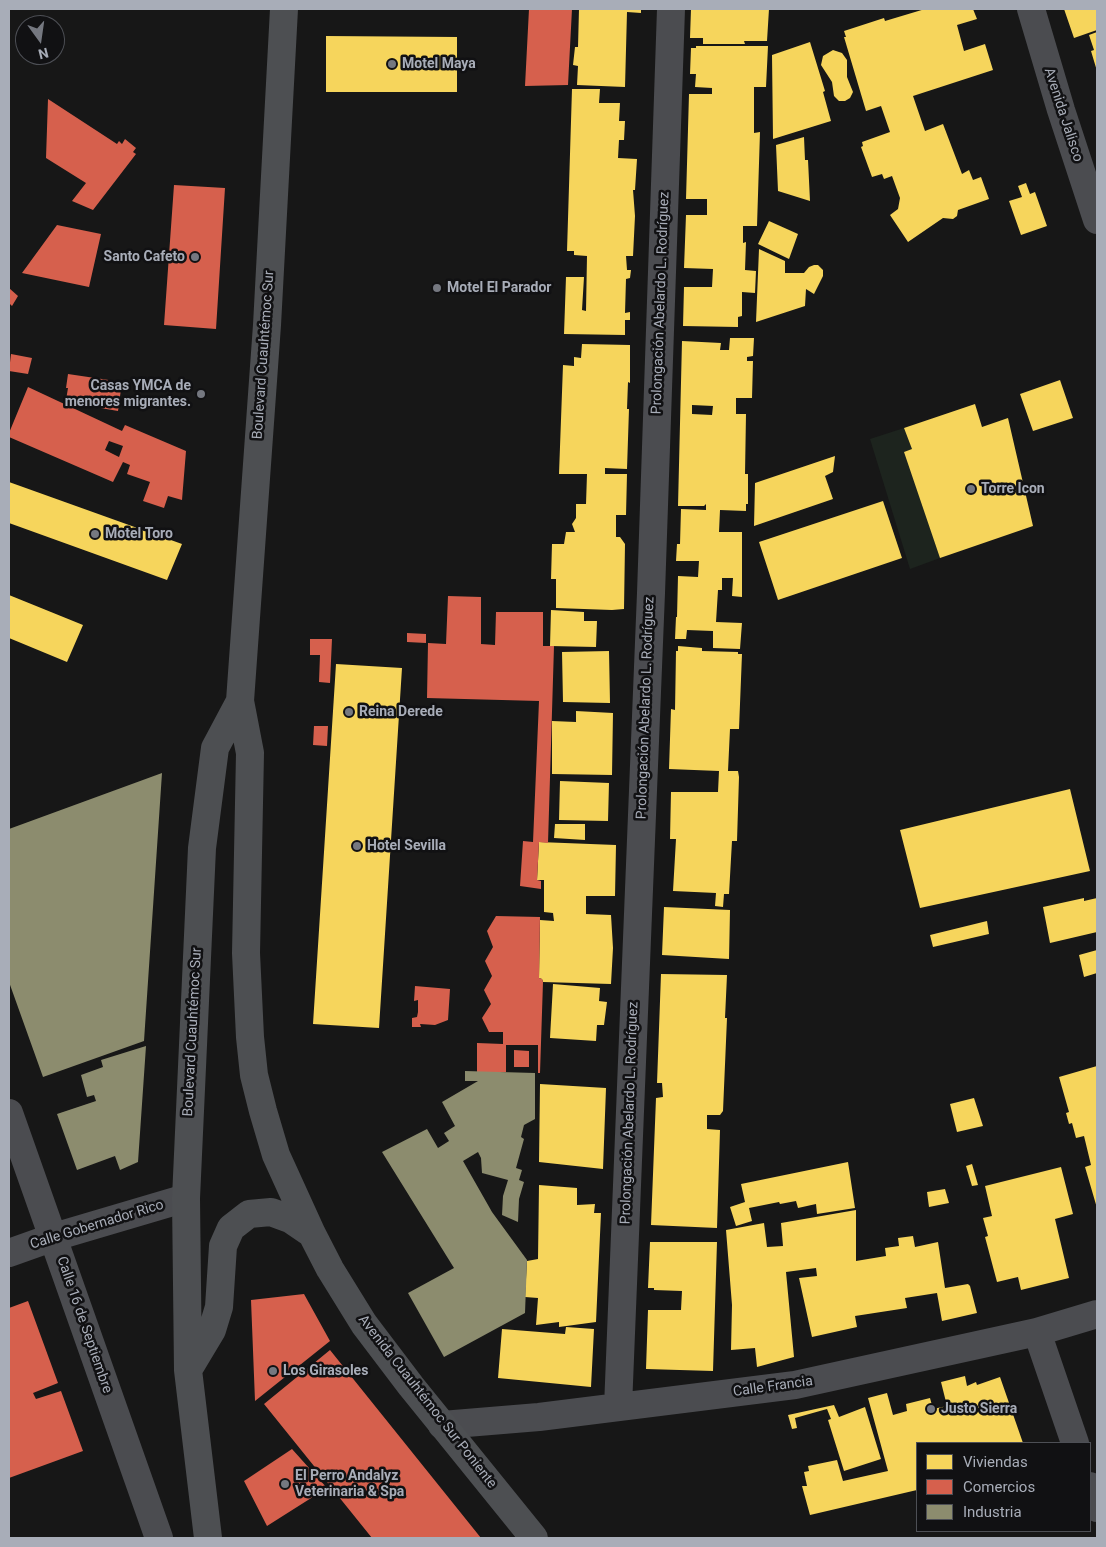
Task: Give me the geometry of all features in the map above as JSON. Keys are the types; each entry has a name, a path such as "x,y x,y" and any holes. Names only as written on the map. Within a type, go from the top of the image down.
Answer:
{"main road":[{"name":"Boulevard Cuauhtémoc Sur","path":"284,9 267,325 240,701 250,753 246,953 250,1037 254,1075 276,1155 312,1234"},
{"name":"Boulevard Cuauhtémoc Sur","path":"208,1538 188,1370 186,1198 202,848 215,748 240,701"},
{"path":"188,1370 212,1330 219,1307 223,1246 231,1228 249,1214 271,1212 290,1219 312,1234"},
{"name":"Avenida Cuauhtémoc Sur Poniente","path":"312,1234 330,1269 364,1324 442,1425 534,1538"}],"street":[{"name":"Prolongación Abelardo L. Rodríguez","path":"618,1407 650,622 671,9"},
{"name":"Avenida Jalisco","path":"1031,9 1061,110 1097,220"},
{"name":"Calle 16 de Septiembre","path":"9,1113 159,1538"},
{"name":"Calle Gobernador Rico","path":"9,1253 54,1237 186,1198"},
{"name":"Calle Francia","path":"442,1425 538,1417 795,1385 1037,1332 1097,1314"},
{"path":"1037,1332 1075,1442"},
{"path":"1091,1489 1097,1508"}],"shaded area":[{"path":"904,428 912,449 905,452 940,558 910,569 870,439"}],"building: Viviendas":[{"path":"579,9 641,9 641,13 627,12 625,87 577,85 578,66 573,65 575,47 578,47"},
{"path":"691,9 769,9 767,41 744,41 745,44 703,44 703,38 690,38"},
{"path":"925,9 973,9 977,19 957,25 964,51 985,44 993,70 913,96 925,131 943,124 962,174 969,170 973,180 981,177 989,199 958,210 957,216 953,219 943,218 908,242 890,215 898,209 900,198 892,176 884,179 882,174 872,177 861,147 863,146 862,142 890,132 881,106 866,111 844,37 846,37 844,31 884,18 885,21"},
{"path":"1064,9 1097,9 1097,30 1074,38"},
{"path":"1097,32 1097,71 1091,51 1094,50 1089,35"},
{"name":"Motel Maya","path":"326,36 457,37 457,92 326,92"},
{"path":"810,42 825,91 823,92 831,121 773,139 772,55"},
{"path":"696,46 768,46 766,87 754,87 754,133 760,132 757,226 743,226 743,243 746,242 745,270 756,271 755,293 742,292 742,316 738,317 738,327 683,326 684,287 712,287 713,269 684,268 686,215 707,215 707,199 686,199 689,94 712,94 712,88 695,87 696,74 690,74 691,48 696,48"},
{"path":"833,50 842,53 847,60 847,77 853,92 850,98 845,101 839,101 834,96 832,82 821,65 823,56"},
{"path":"572,89 600,89 599,103 620,103 619,121 625,121 624,140 619,140 618,158 637,159 635,190 633,190 635,216 633,256 626,256 627,270 631,270 630,278 626,279 625,313 630,312 630,320 625,320 625,335 564,334 566,277 584,277 582,310 586,311 587,256 574,255 574,251 567,251"},
{"path":"804,137 805,160 808,160 810,201 778,191 776,145"},
{"path":"1026,183 1030,194 1035,192 1047,226 1021,235 1009,201 1022,197 1018,186"},
{"path":"769,221 798,234 789,259 758,244"},
{"path":"759,249 785,261 785,273 804,273 809,267 814,265 818,265 823,270 823,276 814,294 806,289 805,306 756,322"},
{"path":"730,338 754,338 753,356 747,357 747,361 753,361 752,398 736,398 736,414 746,414 745,474 748,474 748,504 746,504 746,511 720,510 719,532 742,532 742,597 732,596 733,578 722,578 722,590 718,590 716,622 742,623 740,649 713,648 713,631 687,630 686,639 675,639 678,576 698,577 699,561 676,561 677,544 680,544 681,509 706,510 706,504 704,506 678,506 682,341 721,343 720,350 729,350","holes":["692,405 713,406 712,415 692,414"]},
{"path":"582,344 630,345 627,469 605,468 605,474 627,474 626,515 616,515 616,537 620,537 625,544 624,609 556,608 556,579 551,579 552,544 564,544 566,532 575,532 572,524 576,518 576,504 586,504 587,474 559,474 563,365 574,366 574,357 581,358"},
{"path":"1060,380 1073,418 1033,431 1020,394"},
{"name":"Torre Icon","path":"975,404 982,427 1008,418 1033,526 940,558 904,452 912,449 904,428"},
{"path":"835,456 833,472 825,476 833,499 754,526 755,483"},
{"name":"Motel Toro","path":"9,482 182,544 167,580 9,523"},
{"path":"883,501 902,558 778,600 759,542"},
{"path":"9,595 83,625 67,662 9,638"},
{"path":"551,610 584,612 584,621 597,621 596,647 550,646"},
{"path":"678,646 702,648 702,651 738,652 738,654 742,654 739,729 730,729 728,771 738,771 739,777 737,841 732,841 729,894 724,894 723,907 715,906 716,893 673,891 676,839 670,839 671,792 718,792 719,771 669,769 671,709 675,710 676,651 678,651"},
{"path":"609,651 610,703 563,702 562,652"},
{"name":"Hotel Sevilla","path":"336,664 402,668 379,1028 313,1024"},
{"path":"576,711 613,713 612,775 552,774 552,721 576,722"},
{"path":"560,781 609,783 608,821 559,820"},
{"path":"1070,789 1090,871 920,908 900,830"},
{"path":"555,824 585,824 585,840 554,838"},
{"path":"539,842 616,845 615,896 586,896 586,914 611,915 613,948 611,984 543,982 539,978 540,920 554,921 553,913 544,912 544,880 537,880"},
{"path":"1084,898 1084,901 1097,898 1097,932 1050,943 1043,907"},
{"path":"664,907 730,910 729,959 662,955"},
{"path":"987,921 989,934 933,947 930,935"},
{"path":"1097,950 1097,973 1084,977 1079,955"},
{"path":"661,974 727,975 723,1111 720,1115 707,1115 707,1129 720,1130 717,1228 651,1225 656,1098 663,1097 662,1083 657,1083"},
{"path":"553,984 600,988 599,1001 607,1002 604,1025 597,1025 596,1041 550,1038"},
{"path":"1097,1066 1097,1208 1085,1167 1091,1165 1084,1136 1076,1138 1072,1123 1069,1124 1066,1113 1069,1112 1059,1077"},
{"path":"540,1084 606,1088 603,1169 539,1162"},
{"path":"974,1098 983,1126 957,1132 950,1104"},
{"path":"848,1162 855,1208 817,1214 816,1204 798,1208 796,1201 780,1204 779,1202 749,1208 752,1221 736,1226 730,1207 745,1202 741,1184"},
{"path":"972,1164 978,1185 972,1186 966,1166"},
{"path":"1061,1167 1073,1214 1055,1219 1069,1278 1021,1290 1018,1277 997,1282 985,1237 988,1236 983,1218 992,1216 985,1186"},
{"path":"539,1185 577,1188 577,1205 595,1204 594,1213 601,1213 596,1322 559,1327 559,1322 536,1325 538,1298 525,1297 527,1261 538,1259"},
{"path":"945,1189 949,1203 929,1207 927,1192"},
{"path":"856,1210 856,1261 886,1256 885,1248 899,1246 898,1238 913,1236 915,1247 938,1242 945,1288 968,1284 977,1313 942,1321 937,1293 905,1298 907,1308 855,1316 857,1327 812,1337 799,1278 817,1276 816,1268 786,1272 794,1357 757,1367 755,1348 731,1350 732,1305 726,1230 764,1223 767,1247 783,1246 781,1223"},
{"path":"650,1242 717,1242 713,1371 646,1369 648,1310 681,1310 682,1291 648,1288"},
{"path":"566,1327 594,1329 591,1387 498,1378 502,1329 565,1334"},
{"path":"965,1376 967,1386 976,1382 977,1385 1000,1377 1023,1442 916,1442 916,1490 810,1515 802,1486 807,1486 804,1472 809,1471 808,1466 837,1460 843,1481 888,1471 868,1398 887,1393 893,1415 907,1411 906,1404 930,1398 933,1409 947,1406 941,1382"},
{"path":"834,1405 839,1417 865,1407 881,1459 844,1471 828,1420 831,1419 827,1409 795,1418 797,1428 792,1429 788,1415"}],"building: Comercios":[{"path":"529,9 572,9 568,85 525,86"},
{"path":"48,99 117,144 119,141 122,144 125,139 136,148 133,152 136,154 93,210 72,201 86,183 46,158"},
{"name":"Santo Cafeto","path":"174,185 225,188 216,329 164,325"},
{"path":"57,225 101,234 89,287 22,273"},
{"path":"9,288 18,296 12,306 9,303"},
{"path":"11,354 32,358 28,374 9,371"},
{"path":"68,374 122,382 118,411 77,404 66,400"},
{"path":"28,387 122,431 125,425 186,451 182,500 168,496 164,508 143,501 150,482 127,474 130,465 123,462 113,482 9,437","holes":["109,441 123,446 119,457 105,450"]},
{"path":"448,596 481,597 481,644 495,645 496,612 543,612 543,646 554,646 548,843 539,842 537,880 541,881 541,889 520,886 523,841 533,842 539,701 427,698 428,643 446,644"},
{"path":"407,633 426,634 426,643 407,642"},
{"path":"310,639 332,639 330,683 319,682 320,655 310,655"},
{"path":"314,726 328,726 327,746 313,745"},
{"path":"496,916 540,917 539,978 543,982 540,1073 538,1073 538,1045 506,1045 506,1072 477,1072 477,1043 503,1044 503,1032 489,1032 482,1018 491,1004 484,990 492,976 485,961 493,947 487,931"},
{"path":"415,986 450,989 448,1020 435,1025 420,1024 421,1027 412,1027 412,1018 417,1017 418,1012 418,1000 414,1001"},
{"path":"514,1050 529,1051 529,1067 514,1067"},
{"name":"Los Girasoles","path":"304,1294 330,1341 255,1401 251,1300"},
{"path":"28,1301 58,1383 33,1393 36,1399 61,1391 83,1451 9,1478 9,1308"},
{"path":"330,1350 481,1538 372,1538 264,1404"},
{"name":"El Perro Andalyz Veterinaria & Spa","path":"292,1449 327,1488 267,1526 244,1481"}],"building: Industria":[{"path":"162,773 144,1041 43,1077 9,982 9,829"},
{"path":"146,1046 138,1162 120,1170 115,1156 77,1170 57,1114 96,1101 94,1095 87,1097 81,1075 103,1067 101,1060"},
{"path":"465,1071 535,1073 535,1119 524,1125 521,1137 524,1139 516,1168 522,1170 519,1180 524,1182 519,1199 518,1222 502,1215 503,1196 508,1180 482,1173 481,1158 478,1152 463,1161 492,1212 527,1260 525,1313 444,1357 408,1293 454,1268 382,1152 427,1129 438,1148 449,1141 444,1133 455,1126 442,1102 478,1081 465,1081"}],"place":[{"name":"Motel Maya","path":"392,64"},
{"name":"Santo Cafeto","path":"195,257"},
{"name":"Motel El Parador","path":"437,288"},
{"name":"Casas YMCA de menores migrantes.","path":"201,394"},
{"name":"Torre Icon","path":"971,489"},
{"name":"Motel Toro","path":"95,534"},
{"name":"Reina Derede","path":"349,712"},
{"name":"Hotel Sevilla","path":"357,846"},
{"name":"Los Girasoles","path":"273,1371"},
{"name":"Justo Sierra","path":"931,1409"},
{"name":"El Perro Andalyz Veterinaria & Spa","path":"285,1484"}]}
